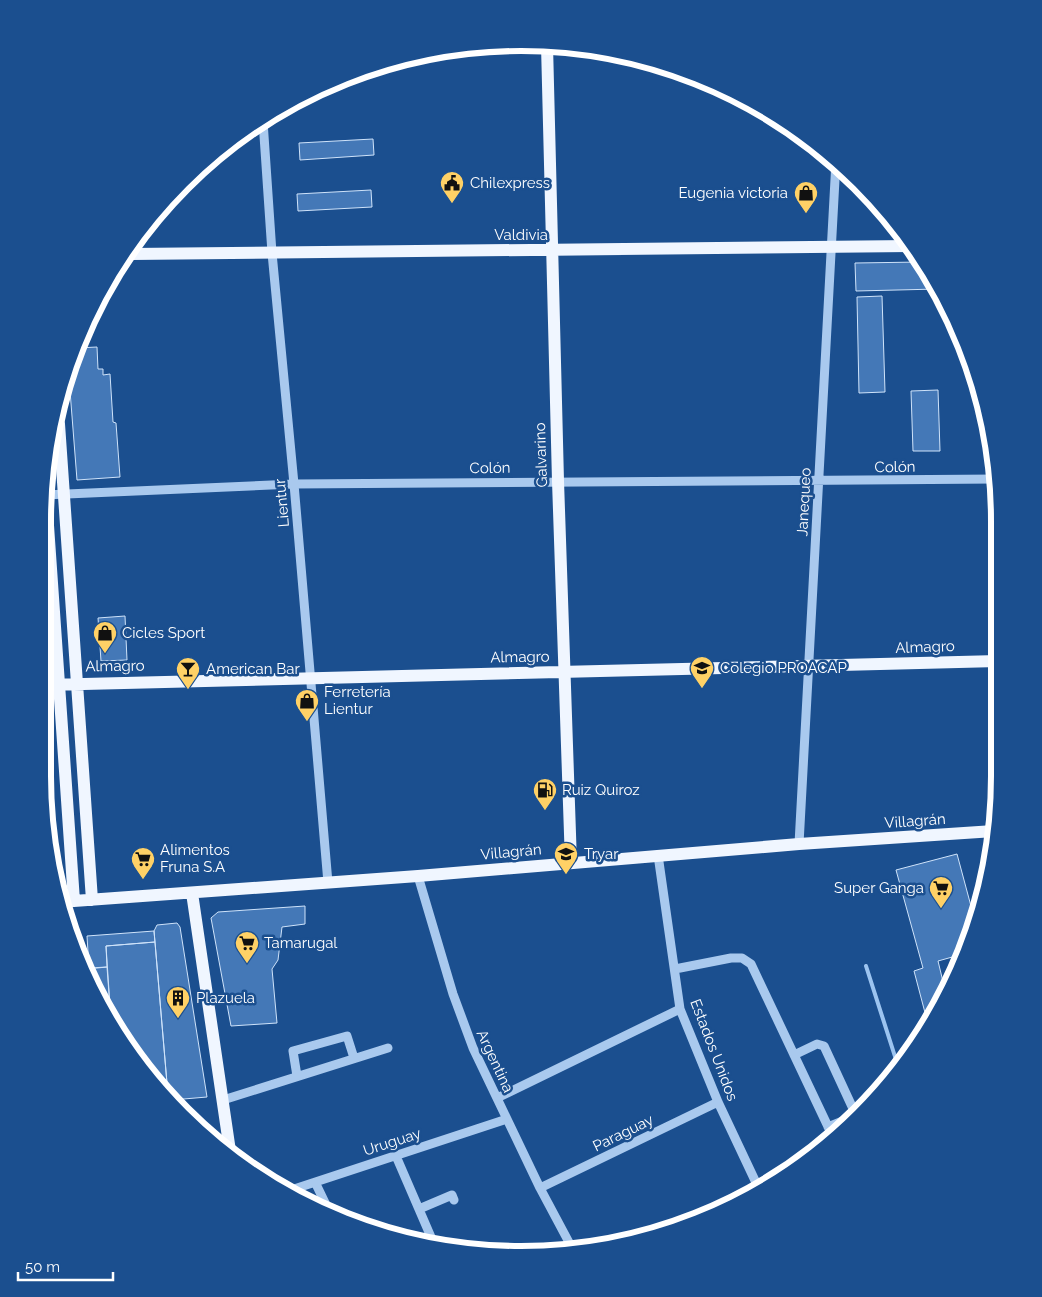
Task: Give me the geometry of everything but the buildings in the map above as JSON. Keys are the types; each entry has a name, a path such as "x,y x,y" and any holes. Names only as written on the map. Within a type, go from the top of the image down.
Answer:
{"main road":[{"name":"Galvarino","path":"547,52 551,251 571,863"},
{"name":"Valdivia","path":"134,254 902,246"},
{"path":"60,432 92,900"},
{"path":"51,571 74,901"},
{"name":"Almagro","path":"51,685 991,661"},
{"name":"Villagrán","path":"68,901 418,876 799,844 988,831"},
{"path":"192,893 229,1144"}],"street":[{"name":"Lientur","path":"264,128 272,253 328,882"},
{"name":"Janequeo","path":"799,844 835,172"},
{"name":"Colón","path":"52,495 294,484 558,481 818,482 989,480"},
{"name":"Estados Unidos","path":"658,855 680,1009 718,1102 756,1183"},
{"name":"Argentina","path":"418,876 463,1022 540,1188 569,1243"},
{"path":"675,969 730,958 742,958 751,964 829,1130"},
{"path":"497,1098 680,1009"},
{"path":"297,1076 293,1052 347,1036 354,1058"},
{"path":"794,1055 817,1044 824,1046 853,1108"},
{"path":"223,1100 388,1048"},
{"name":"Paraguay","path":"540,1188 718,1102"},
{"name":"Uruguay","path":"296,1188 507,1119"},
{"path":"828,1127 837,1123"},
{"path":"396,1156 431,1237"},
{"path":"315,1182 325,1203"},
{"path":"419,1209 452,1195 454,1200"}],"waterway":[{"path":"866,966 896,1059"}],"place":[{"name":"Chilexpress","path":"452,204"},
{"name":"Eugenia victoria","path":"806,214"},
{"name":"Cicles Sport","path":"105,654"},
{"name":"Colegio PROACAP","path":"702,689"},
{"name":"American Bar","path":"188,690"},
{"name":"Ferretería Lientur","path":"307,722"},
{"name":"Ruiz Quiroz","path":"545,811"},
{"name":"Tryar","path":"566,875"},
{"name":"Alimentos Fruna S.A","path":"143,880"},
{"name":"Super Ganga","path":"941,909"},
{"name":"Tamarugal","path":"247,964"},
{"name":"Plazuela","path":"178,1019"}]}
